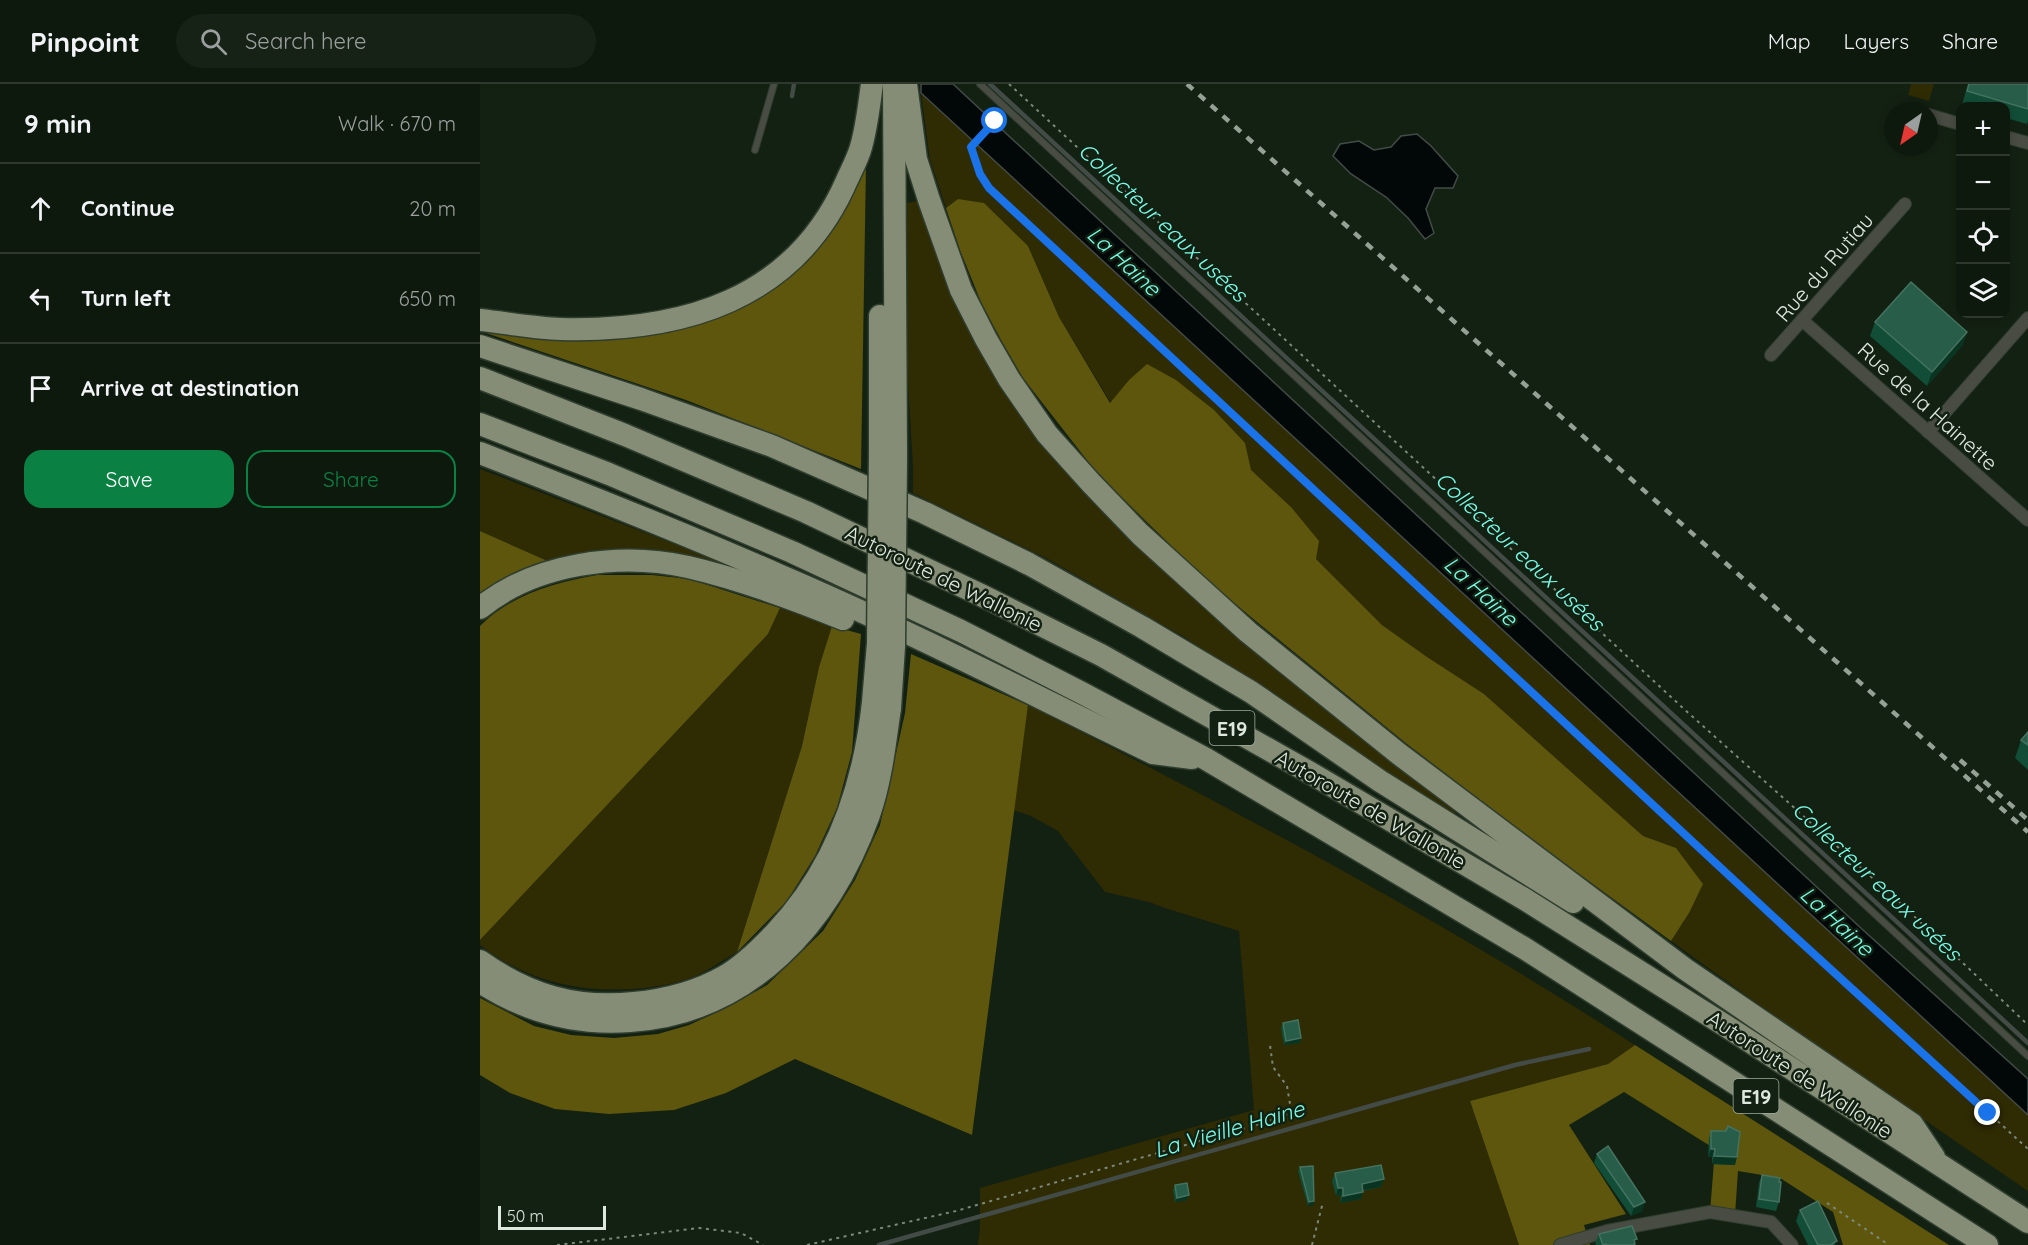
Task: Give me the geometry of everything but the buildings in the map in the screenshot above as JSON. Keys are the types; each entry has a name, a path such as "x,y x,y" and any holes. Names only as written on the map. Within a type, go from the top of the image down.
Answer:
{"highway":[{"path":"480,320 558,329 632,326 706,310 742,295 765,282 788,265 804,249 822,227 839,199 861,148 872,84"},
{"path":"880,84 888,456"},
{"path":"480,982 505,998 540,1011 582,1021 654,1020 683,1014 722,998 753,979 788,950 814,918 854,850 869,813 881,763 878,643 888,456 894,84"},
{"path":"906,84 916,159 945,249 961,290 986,339 1009,379 1047,434 1140,534 1248,632 1407,761 1685,969 1912,1124 1938,1164"},
{"path":"480,346 641,399 772,446 925,513 1029,564 1142,627 1251,692 1380,781 1624,935 1685,969"},
{"name":"Autoroute de Wallonie","path":"480,378 625,435 806,512 1101,655 1314,775 1526,900 2028,1222"},
{"name":"Autoroute de Wallonie","path":"480,424 609,474 792,552 961,632 1206,759 1524,948 1987,1245"},
{"path":"480,453 602,500 781,575 1153,753 1206,759"},
{"path":"480,608 519,584 553,571 599,562 646,561 686,567 729,578 832,614 922,652 1010,683"},
{"path":"480,961 501,976 537,993 572,1003 615,1005 659,1000 690,992 725,976 760,949 790,918 823,869 845,825 859,781 870,732 881,705"}],"street":[{"path":"1938,118 1956,123"},
{"path":"2010,138 2028,143"},
{"name":"Rue du Rutiau","path":"1771,355 1905,204"},
{"path":"1928,432 2028,318"},
{"name":"Rue de la Hainette","path":"1802,320 2028,520"},
{"path":"1560,1245 1607,1230 1710,1212 1771,1222 1792,1245"}],"lane":[{"path":"754,150 774,84"},
{"path":"980,84 2028,1056"}],"path":[{"path":"1009,84 1676,701 1897,900 2028,1025"},
{"path":"995,121 971,147 980,174 989,188 1792,934 2028,1149"},
{"path":"807,1245 956,1211 1283,1117 1291,1110 1290,1102 1287,1086 1273,1067 1270,1045"},
{"path":"1312,1245 1323,1202"},
{"path":"1827,1203 1888,1245"},
{"path":"557,1245 699,1228 741,1233 763,1245"}],"shaded area":[{"path":"1911,84 1934,84 1929,101 1908,95"},
{"path":"921,93 2028,1115 2028,1191 1808,1040 1671,941 1689,913 1676,849 1643,836 1484,694 1426,657 1382,625 1316,559 1291,507 1250,470 1245,443 1129,380 1111,403 1059,317 1028,246 958,199 946,208 930,160"},
{"path":"866,165 861,469 686,400 480,331 631,336 671,332 751,303 786,278"},
{"path":"958,199 984,203 1028,246 1059,317 1110,403 1129,380 1147,364 1176,380 1214,410 1245,443 1251,470 1291,507 1319,541 1316,559 1382,625 1484,694 1643,836 1676,848 1703,884 1689,913 1671,941 1531,839 1407,744 1257,622 1203,577 1097,473 1023,378 981,302 946,208"},
{"path":"921,200 937,256 958,309 1045,443 1457,809 1454,816 1387,774 1186,638 1046,558 913,493 908,383 907,203"},
{"path":"480,469 814,598 714,568 552,563 480,531"},
{"path":"480,531 552,563 512,575 480,593"},
{"path":"597,575 652,575 689,579 780,608 768,634 480,940 480,626 492,615 520,598 550,586"},
{"path":"780,608 832,626 819,667 802,746 737,952 704,972 681,981 644,988 600,989 578,987 537,977 518,969 480,945 480,940 768,634"},
{"path":"832,626 861,634 852,752 837,808 815,856 787,901 737,952 802,746 819,667"},
{"path":"911,654 1028,705 972,1135 795,1059 726,1093 674,1110 609,1114 555,1109 510,1093 480,1075 480,998 534,1026 571,1035 614,1038 658,1034 689,1025 767,985 823,931 855,880 880,825 905,713"},
{"path":"1028,705 1336,867 1487,953 1635,1045 1608,1064 1470,1101 1519,1245 978,1245 980,1188 1254,1110 1239,931 1149,902 1105,892 1058,831 1031,816 1013,810"},
{"path":"1635,1045 1949,1245 1843,1245 1833,1212 1780,1178 1738,1171 1735,1215 1710,1212 1715,1149 1624,1092 1569,1125 1626,1214 1584,1225 1590,1245 1519,1245 1470,1101 1608,1064"}],"water":[{"name":"La Haine","path":"921,84 953,84 1863,930 2028,1079 2028,1115 921,93"},
{"path":"1417,134 1458,176 1453,188 1435,188 1426,209 1434,233 1425,239 1408,218 1386,197 1351,174 1333,156 1340,144 1359,141 1374,150 1391,147 1401,136"}],"waterway":[{"path":"792,96 794,84"},
{"name":"Collecteur eaux usées","path":"990,84 2028,1043"},
{"name":"La Vieille Haine","path":"879,1245 1515,1065 1589,1049"}],"railway":[{"path":"1187,84 2028,832"},
{"path":"1960,760 2028,820"}],"route":[{"path":"995,121 971,147 980,174 989,188 1792,934 1988,1113"}]}
